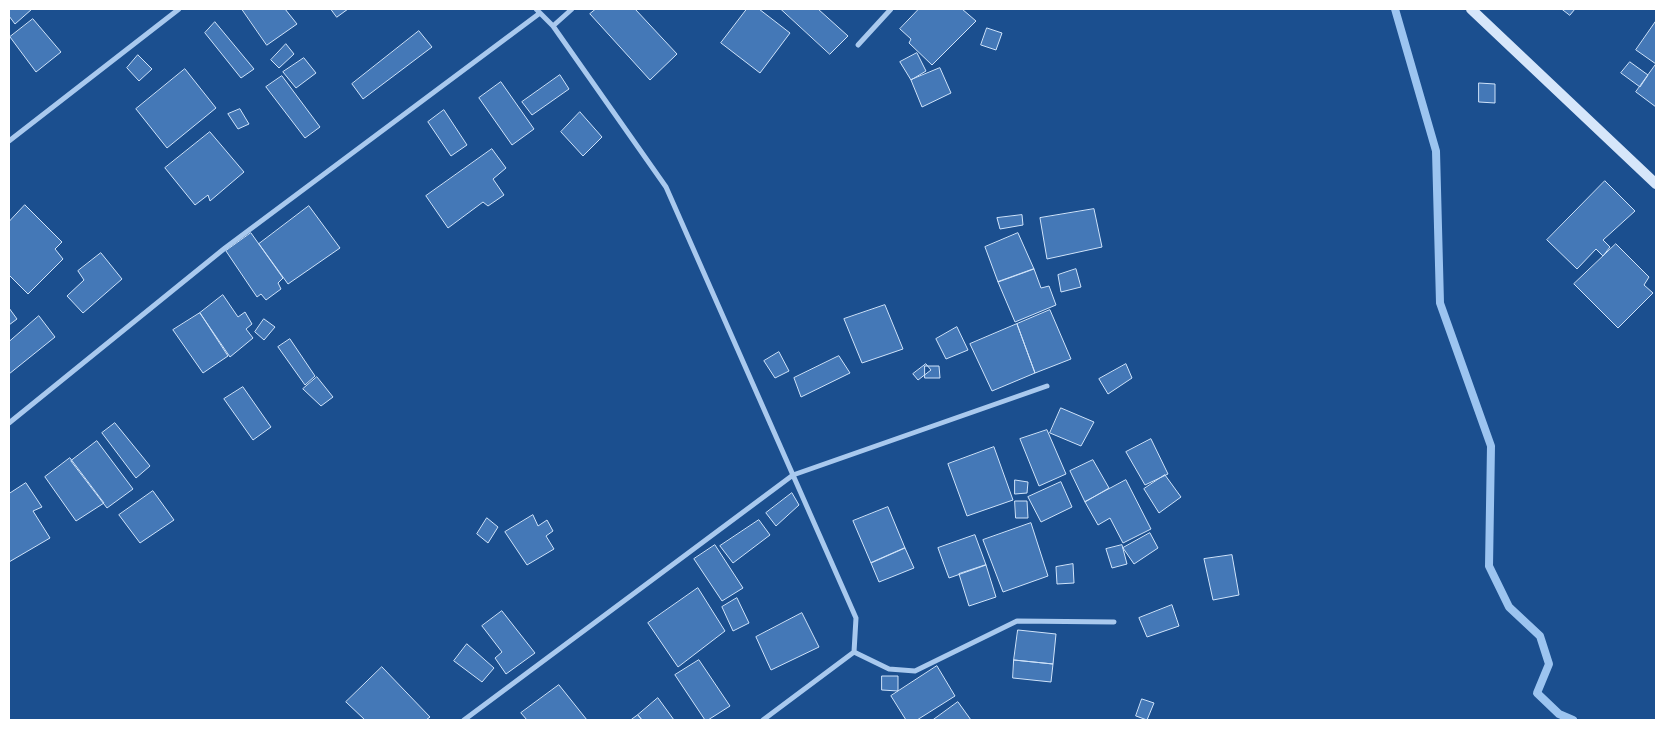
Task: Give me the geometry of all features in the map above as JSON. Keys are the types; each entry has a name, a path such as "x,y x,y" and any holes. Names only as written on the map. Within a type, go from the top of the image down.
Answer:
{"main road":[{"path":"1471,9 1656,184"}],"street":[{"path":"9,141 179,9"},
{"path":"553,26 572,9"},
{"path":"858,45 891,9"},
{"path":"9,423 225,248 538,11 553,26 666,187 856,618 854,652 763,720"},
{"path":"464,720 793,475 1047,386"},
{"path":"854,652 889,668 915,672 1017,621 1114,622"}],"building":[{"path":"9,9 32,9 15,24 9,16"},
{"path":"242,9 285,9 297,24 267,45"},
{"path":"331,9 348,9 337,17"},
{"path":"596,9 635,9 677,54 650,80 590,14"},
{"path":"747,9 759,9 790,33 760,73 721,43"},
{"path":"781,9 818,9 848,36 830,54"},
{"path":"919,9 962,9 976,21 932,65 909,43 911,39 900,29"},
{"path":"1562,9 1575,9 1570,15"},
{"path":"33,19 61,52 36,72 10,37"},
{"path":"1656,21 1656,64 1636,50"},
{"path":"215,22 254,69 241,78 205,33"},
{"path":"987,28 1002,33 996,50 981,45"},
{"path":"419,31 432,47 363,99 352,84"},
{"path":"286,44 294,54 279,68 271,60"},
{"path":"917,53 926,71 911,80 900,62"},
{"path":"138,55 152,69 139,81 127,68"},
{"path":"304,58 316,73 296,88 283,72"},
{"path":"1630,62 1648,75 1640,87 1621,73"},
{"path":"1656,64 1656,107 1636,92"},
{"path":"940,68 951,93 922,107 911,80"},
{"path":"185,69 216,108 167,148 136,109"},
{"path":"560,75 569,89 532,115 522,102"},
{"path":"282,76 320,127 305,138 266,87"},
{"path":"501,82 534,129 512,145 479,98"},
{"path":"1479,83 1495,84 1495,103 1479,102"},
{"path":"240,109 249,124 238,129 228,114"},
{"path":"444,110 467,145 451,156 428,122"},
{"path":"580,112 602,137 583,156 561,132"},
{"path":"210,132 244,172 210,201 208,195 195,205 165,168"},
{"path":"492,149 506,168 493,179 504,195 488,206 483,202 448,228 426,196"},
{"path":"1605,181 1635,211 1603,240 1610,247 1603,256 1596,249 1577,269 1547,240"},
{"path":"25,205 62,242 55,249 63,259 28,294 9,275 9,222"},
{"path":"309,206 340,248 288,284 259,244"},
{"path":"1094,209 1102,247 1047,259 1040,218"},
{"path":"1022,215 1023,225 1000,229 997,218"},
{"path":"251,233 283,278 278,283 281,289 266,300 261,294 257,297 226,251"},
{"path":"1018,233 1034,269 998,282 985,247"},
{"path":"1616,244 1649,277 1644,285 1653,293 1618,328 1574,284"},
{"path":"101,253 122,279 83,313 67,296 84,280 78,271"},
{"path":"1034,269 1041,288 1049,286 1056,305 1015,322 998,282"},
{"path":"1076,269 1081,287 1061,292 1058,275"},
{"path":"223,295 238,317 245,312 252,324 246,329 253,338 230,357 200,313"},
{"path":"885,305 903,349 862,363 844,319"},
{"path":"9,308 17,319 9,325"},
{"path":"1050,310 1071,359 1035,373 1017,324"},
{"path":"200,313 228,356 203,373 173,330"},
{"path":"39,316 55,337 9,374 9,342"},
{"path":"264,319 275,327 264,340 255,332"},
{"path":"1017,324 1035,373 992,391 970,344"},
{"path":"957,327 968,350 946,359 936,339"},
{"path":"290,339 315,376 305,385 278,347"},
{"path":"779,352 789,371 775,378 764,361"},
{"path":"839,356 850,373 801,397 794,378"},
{"path":"926,364 931,370 918,380 913,374"},
{"path":"1126,364 1132,378 1108,394 1099,379"},
{"path":"925,366 939,366 940,378 925,378"},
{"path":"317,377 333,397 321,406 303,389"},
{"path":"243,387 271,427 253,440 224,399"},
{"path":"1061,408 1094,422 1081,446 1050,433"},
{"path":"115,423 150,466 136,478 102,433"},
{"path":"1047,430 1066,474 1039,486 1020,439"},
{"path":"1151,439 1168,474 1145,485 1126,452"},
{"path":"97,441 133,489 107,508 71,461"},
{"path":"994,447 1013,500 967,516 948,464"},
{"path":"70,458 104,503 76,521 45,477"},
{"path":"1093,460 1109,488 1085,502 1070,471"},
{"path":"1165,475 1181,497 1159,513 1144,489"},
{"path":"1015,480 1028,482 1027,493 1015,494"},
{"path":"1126,480 1151,529 1123,543 1110,518 1098,525 1085,502"},
{"path":"1061,482 1072,507 1041,522 1028,497"},
{"path":"26,483 42,507 33,511 50,538 9,562 9,494"},
{"path":"153,491 174,520 140,543 119,515"},
{"path":"792,493 799,505 776,526 766,513"},
{"path":"1015,501 1027,501 1028,518 1016,518"},
{"path":"888,507 905,548 871,563 853,521"},
{"path":"533,515 538,526 547,520 553,531 546,536 554,549 527,565 505,532"},
{"path":"487,518 498,527 488,543 477,534"},
{"path":"759,520 770,535 733,563 720,546"},
{"path":"1031,523 1048,576 1003,592 983,540"},
{"path":"1150,533 1158,548 1134,564 1123,548"},
{"path":"975,535 986,565 949,578 938,548"},
{"path":"715,545 743,588 722,601 694,559"},
{"path":"1122,545 1127,564 1112,568 1106,549"},
{"path":"905,548 914,568 879,582 871,563"},
{"path":"1232,555 1239,595 1213,600 1204,559"},
{"path":"1073,564 1074,583 1057,584 1056,567"},
{"path":"986,565 996,597 969,606 959,574"},
{"path":"698,588 725,631 678,667 648,623"},
{"path":"737,598 749,623 733,631 722,607"},
{"path":"1172,605 1179,626 1147,637 1139,618"},
{"path":"502,611 535,653 506,674 495,658 502,652 482,626"},
{"path":"802,613 819,647 771,670 756,637"},
{"path":"1018,630 1056,634 1053,664 1014,660"},
{"path":"467,644 494,668 482,682 454,661"},
{"path":"699,660 730,706 708,720 705,720 675,675"},
{"path":"1014,660 1053,664 1051,682 1013,678"},
{"path":"937,666 955,696 917,720 906,720 891,696"},
{"path":"382,667 430,717 426,720 365,720 346,702"},
{"path":"882,676 898,676 898,691 882,690"},
{"path":"559,685 587,720 527,720 521,713"},
{"path":"658,698 674,720 642,720 638,715"},
{"path":"1142,699 1154,703 1147,720 1136,716"},
{"path":"958,702 971,720 933,720"},
{"path":"638,715 642,720 631,720"}],"waterway":[{"path":"1395,9 1436,151 1440,303 1491,446 1489,566 1509,607 1540,636 1549,664 1537,693 1559,714 1573,720"}]}
